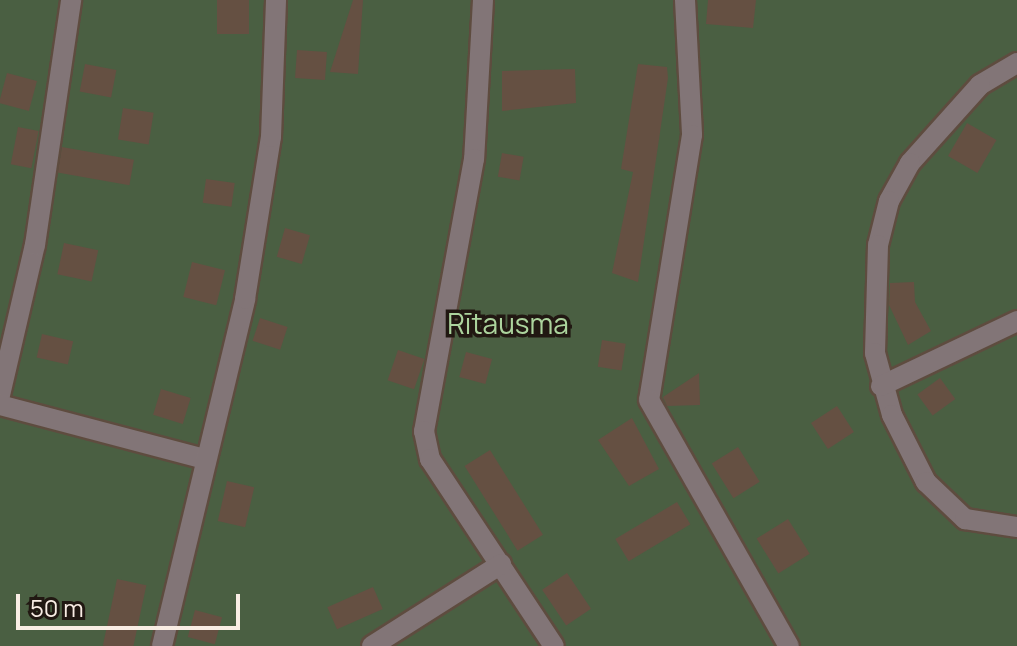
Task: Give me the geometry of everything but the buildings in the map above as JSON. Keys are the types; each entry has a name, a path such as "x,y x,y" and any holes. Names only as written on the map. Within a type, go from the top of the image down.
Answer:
{"lane":[{"path":"0,395 35,245 71,0"},
{"path":"162,646 204,459 245,299 268,152 276,0"},
{"path":"483,0 474,159 424,431 430,459 554,646"},
{"path":"685,0 692,135 649,400 789,646"},
{"path":"1017,63 980,85 910,163 889,201 878,245 875,353 881,386 908,450 943,502 965,519 1017,527"},
{"path":"881,386 1017,321"},
{"path":"0,405 204,459"},
{"path":"372,646 501,564"}],"green space":[{"name":"Rītausma","path":"0,0 1017,0 1017,646 0,646"}]}
